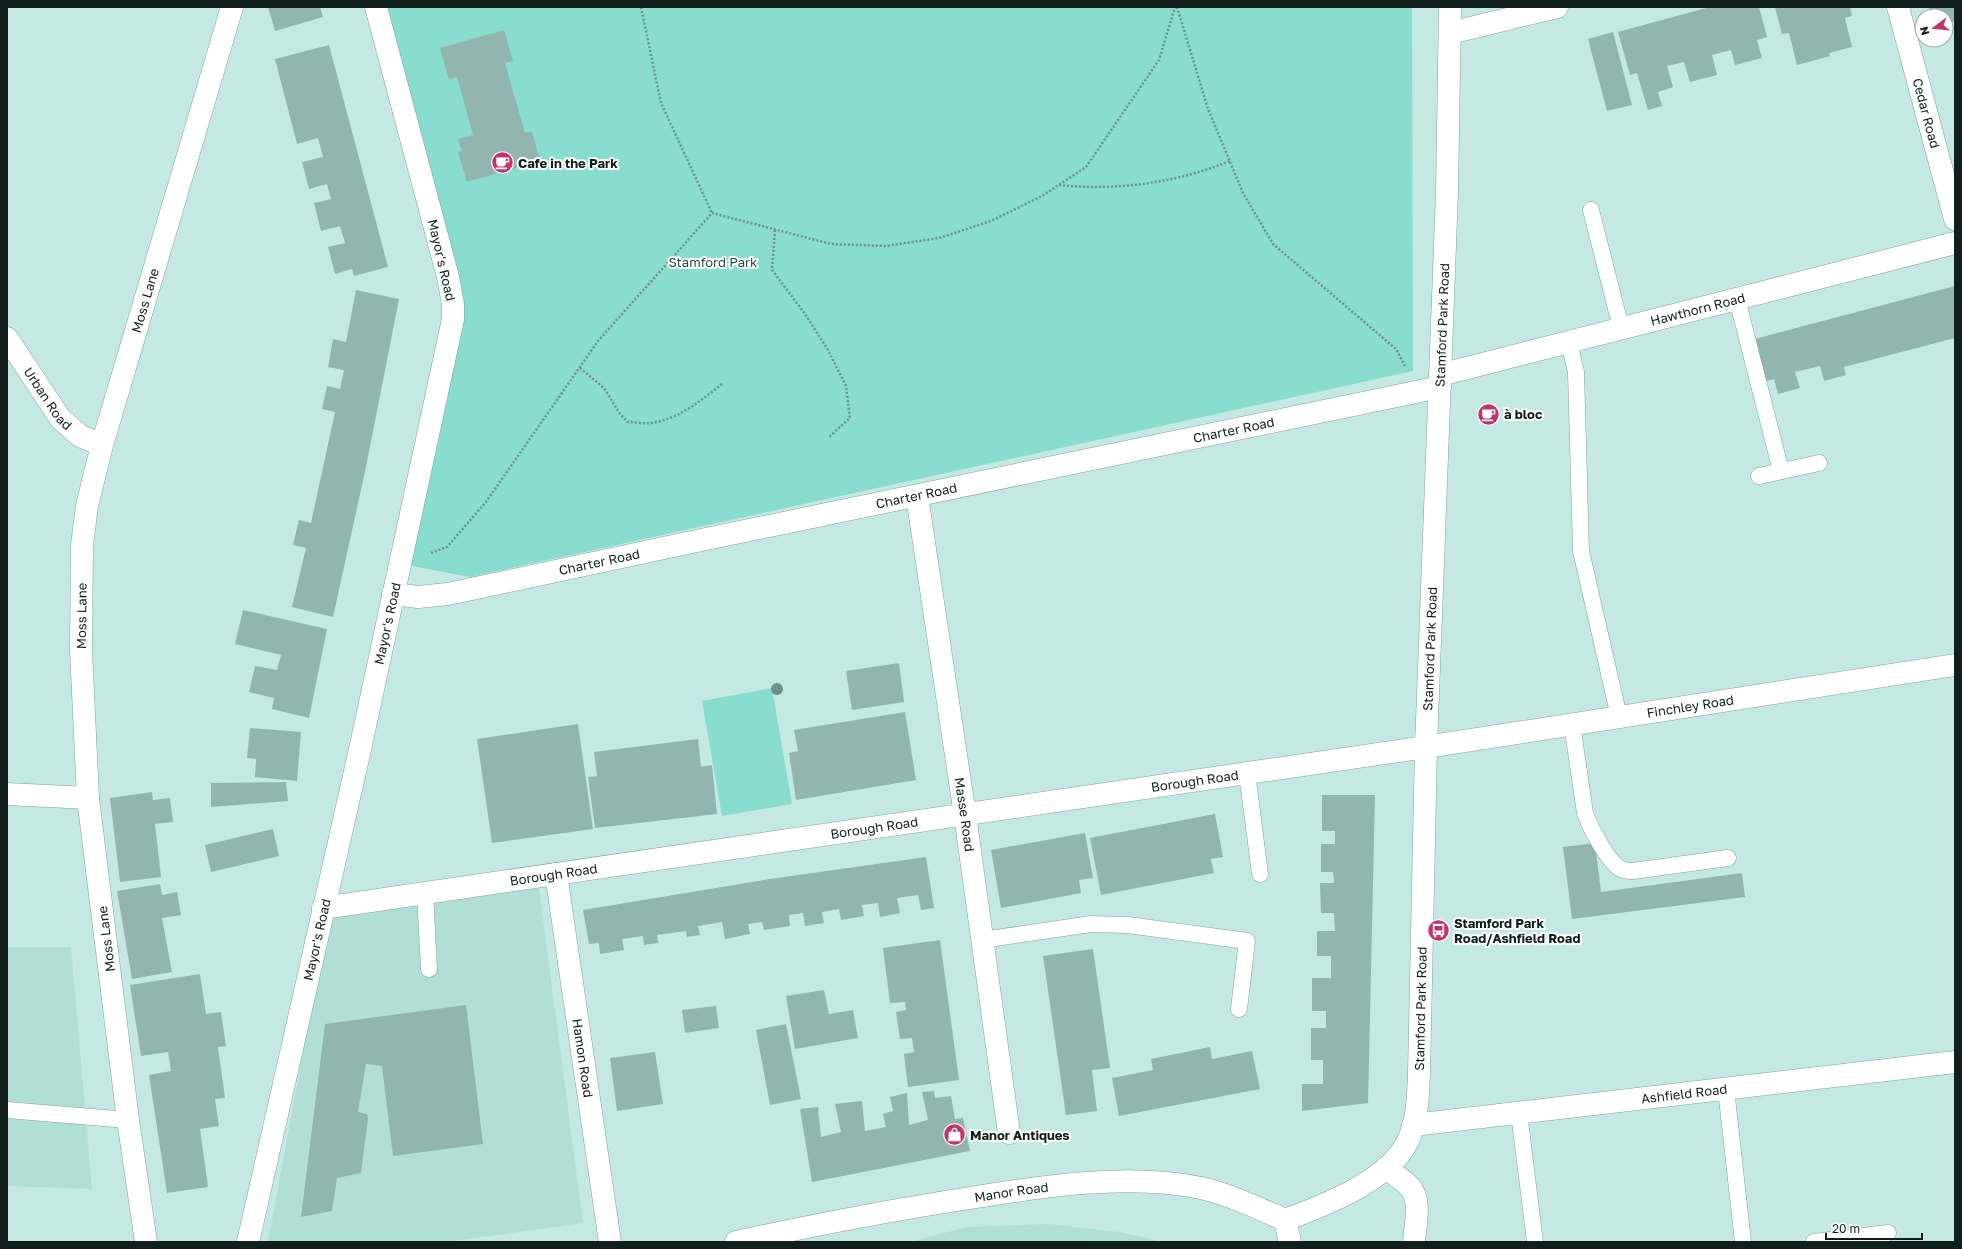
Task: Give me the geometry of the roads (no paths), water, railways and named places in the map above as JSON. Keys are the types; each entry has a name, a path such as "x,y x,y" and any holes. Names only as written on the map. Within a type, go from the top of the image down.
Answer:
{"street":[{"name":"Moss Lane","path":"146,1242 128,1120 88,798 81,650 82,545 87,506 102,445 232,7"},
{"name":"Mayor's Road","path":"248,1242 400,564 453,319 453,304 448,277 376,7"},
{"name":"Stamford Park Road","path":"1285,1220 1325,1205 1358,1188 1386,1168 1404,1148 1417,1112 1426,747 1447,192 1450,7"},
{"path":"1450,33 1557,7"},
{"name":"Cedar Road","path":"1898,7 1955,219"},
{"name":"Hawthorn Road","path":"1440,381 1569,342 1955,243"},
{"name":"Urban Road","path":"7,338 60,418 80,436 102,445"},
{"name":"Charter Road","path":"393,594 418,597 448,594 1418,392 1440,381"},
{"name":"Masse Road","path":"917,496 965,814 1010,1133"},
{"name":"Finchley Road","path":"1426,747 1955,665"},
{"name":"Borough Road","path":"323,908 1426,747"},
{"path":"7,794 88,798"},
{"name":"Hamon Road","path":"556,874 610,1242"},
{"name":"Ashfield Road","path":"1413,1125 1955,1062"},
{"path":"1386,1168 1410,1188 1415,1197 1417,1212 1414,1242"},
{"name":"Manor Road","path":"736,1242 833,1221 930,1204 1019,1190 1115,1182 1164,1183 1202,1188 1240,1200 1285,1220"},
{"path":"1285,1220 1290,1242"}],"lane":[{"path":"1591,210 1622,328"},
{"path":"1737,299 1781,471"},
{"path":"1569,342 1576,372 1581,551 1619,717"},
{"path":"1759,476 1818,463"},
{"path":"1572,724 1585,813 1590,827 1613,863 1622,870 1633,872 1728,858"},
{"path":"1247,772 1260,874"},
{"path":"425,893 429,969"},
{"path":"982,940 1091,924 1128,925 1247,941 1239,1009"},
{"path":"1726,1089 1743,1242"},
{"path":"7,1110 128,1120"},
{"path":"1519,1113 1536,1242"},
{"path":"1814,1242 1888,1233"}],"place":[{"name":"Cafe in the Park","path":"502,163"},
{"name":"à bloc","path":"1488,414"},
{"name":"Stamford Park Road/Ashfield Road","path":"1438,930"},
{"name":"Manor Antiques","path":"955,1135"}],"park label":[{"name":"Stamford Park","path":"713,262"}]}
